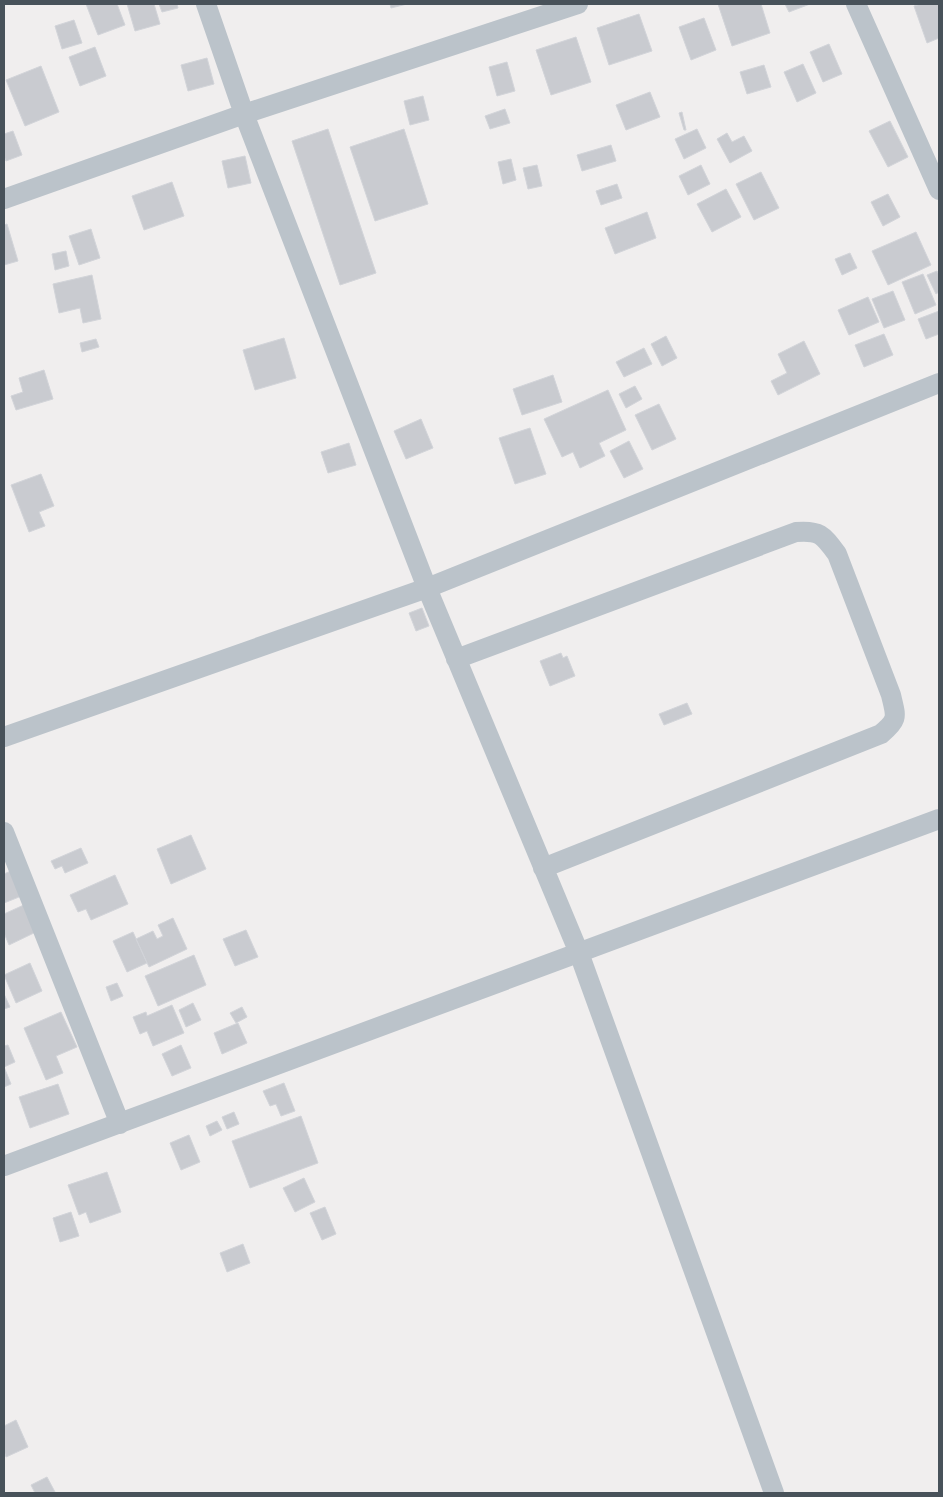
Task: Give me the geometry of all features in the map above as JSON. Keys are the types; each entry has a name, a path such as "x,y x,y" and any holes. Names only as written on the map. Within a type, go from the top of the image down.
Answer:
{"street":[{"path":"206,4 244,114 427,588 579,953 774,1493"},
{"path":"4,198 244,114 578,4"},
{"path":"856,4 939,190"},
{"path":"4,737 427,588 939,383"},
{"path":"456,659 796,532 811,531 823,536 837,554 891,695 896,715 892,725 881,734 543,868"},
{"path":"4,1166 939,819"},
{"path":"4,832 120,1124"}],"building":[{"path":"86,4 117,4 125,25 98,35"},
{"path":"127,4 154,4 160,24 135,31"},
{"path":"159,4 177,4 178,8 162,12"},
{"path":"390,4 407,4 391,8"},
{"path":"718,4 761,4 770,33 732,46"},
{"path":"785,4 810,4 789,12"},
{"path":"939,4 939,38 927,43 914,6"},
{"path":"639,14 652,51 609,65 597,28"},
{"path":"704,18 716,50 691,60 679,27"},
{"path":"74,20 82,43 62,49 55,26"},
{"path":"576,37 591,82 551,95 536,50"},
{"path":"829,44 842,74 823,82 810,52"},
{"path":"95,47 106,76 80,86 69,57"},
{"path":"207,58 214,84 188,91 181,65"},
{"path":"507,62 515,91 497,96 489,67"},
{"path":"803,64 816,93 797,102 784,72"},
{"path":"764,65 771,87 747,94 740,72"},
{"path":"41,66 59,112 25,126 6,80"},
{"path":"650,92 660,117 626,130 616,105"},
{"path":"423,96 429,120 410,125 404,101"},
{"path":"505,109 510,123 490,129 485,116"},
{"path":"682,112 686,130 684,130 679,113"},
{"path":"890,121 908,157 888,167 869,131"},
{"path":"328,129 376,273 340,285 292,141"},
{"path":"404,129 428,204 375,221 350,147"},
{"path":"697,129 706,148 684,159 675,139"},
{"path":"13,131 22,155 6,161 4,156 4,134"},
{"path":"727,133 732,142 744,136 752,151 730,163 717,139"},
{"path":"611,145 616,161 582,171 577,155"},
{"path":"245,156 251,183 228,188 222,161"},
{"path":"511,159 516,180 503,184 498,162"},
{"path":"537,165 542,186 528,189 523,168"},
{"path":"701,165 710,184 688,195 679,176"},
{"path":"761,172 779,208 754,220 736,184"},
{"path":"172,182 184,216 144,230 132,196"},
{"path":"617,184 622,198 601,205 596,191"},
{"path":"726,189 741,217 712,232 697,204"},
{"path":"888,194 900,217 883,226 871,202"},
{"path":"647,212 656,238 615,254 605,228"},
{"path":"7,224 18,261 4,265 4,225"},
{"path":"91,229 100,258 79,265 69,236"},
{"path":"916,232 931,265 888,285 872,251"},
{"path":"66,251 69,266 55,270 52,254"},
{"path":"850,253 857,268 842,275 835,259"},
{"path":"937,271 939,275 939,292 936,294 927,275"},
{"path":"923,274 936,305 915,314 902,282"},
{"path":"92,275 101,319 83,323 80,308 59,313 53,284"},
{"path":"893,291 905,320 884,328 872,299"},
{"path":"868,297 879,322 849,335 838,310"},
{"path":"939,311 939,334 926,339 918,319"},
{"path":"884,334 893,355 864,367 855,345"},
{"path":"666,336 677,358 662,366 651,344"},
{"path":"284,338 296,378 255,390 243,350"},
{"path":"96,339 99,347 82,352 80,343"},
{"path":"804,341 820,374 778,395 771,381 787,373 778,354"},
{"path":"644,348 652,364 624,377 616,362"},
{"path":"44,370 53,399 16,410 11,396 23,392 19,378"},
{"path":"553,375 562,402 522,415 513,389"},
{"path":"635,386 642,399 626,408 619,394"},
{"path":"608,390 626,430 599,443 605,456 580,468 573,452 562,457 544,419"},
{"path":"659,404 676,439 652,450 635,415"},
{"path":"421,419 433,448 406,459 394,431"},
{"path":"530,428 546,474 515,484 499,438"},
{"path":"629,441 643,469 624,478 610,451"},
{"path":"349,443 356,465 328,473 321,452"},
{"path":"41,474 54,506 39,512 45,526 29,532 11,485"},
{"path":"422,608 429,626 416,631 409,613"},
{"path":"561,653 563,658 567,656 575,676 550,686 540,661"},
{"path":"687,703 692,714 664,725 659,714"},
{"path":"191,835 206,869 171,884 157,849"},
{"path":"81,848 88,863 65,873 62,866 55,869 51,861"},
{"path":"13,870 24,895 4,903 4,874"},
{"path":"115,875 128,904 91,920 86,909 78,912 70,895"},
{"path":"26,904 38,931 9,945 4,933 4,914"},
{"path":"173,918 187,949 149,967 136,939 153,931 157,939 163,936 158,925"},
{"path":"246,930 258,957 235,966 223,939"},
{"path":"133,932 147,963 127,972 113,941"},
{"path":"194,955 206,985 158,1006 145,976"},
{"path":"30,963 42,991 16,1003 4,975"},
{"path":"117,983 123,996 111,1001 106,987"},
{"path":"4,994 10,1007 4,1009"},
{"path":"193,1003 201,1020 186,1027 179,1010"},
{"path":"172,1005 184,1033 153,1046 147,1031 140,1034 133,1017 146,1012 147,1016"},
{"path":"242,1007 247,1017 236,1023 230,1013"},
{"path":"61,1012 77,1047 56,1056 63,1073 46,1080 24,1028"},
{"path":"238,1023 247,1043 222,1054 214,1033"},
{"path":"8,1045 15,1062 4,1067 4,1046"},
{"path":"181,1045 191,1068 172,1076 162,1054"},
{"path":"4,1067 11,1084 4,1087"},
{"path":"284,1083 295,1111 281,1116 276,1104 270,1106 263,1091"},
{"path":"58,1084 69,1114 30,1128 19,1097"},
{"path":"234,1112 239,1124 227,1129 222,1117"},
{"path":"301,1116 318,1163 250,1188 232,1141"},
{"path":"217,1121 222,1130 210,1136 206,1126"},
{"path":"189,1135 200,1162 181,1170 170,1143"},
{"path":"107,1172 121,1212 90,1223 86,1212 79,1215 68,1185"},
{"path":"304,1178 315,1202 295,1212 283,1188"},
{"path":"325,1207 336,1234 322,1240 310,1213"},
{"path":"71,1212 79,1236 60,1242 53,1218"},
{"path":"243,1244 250,1263 227,1272 220,1253"},
{"path":"16,1420 28,1447 6,1457 4,1450 4,1426"},
{"path":"47,1477 55,1492 35,1493 31,1485"}]}
